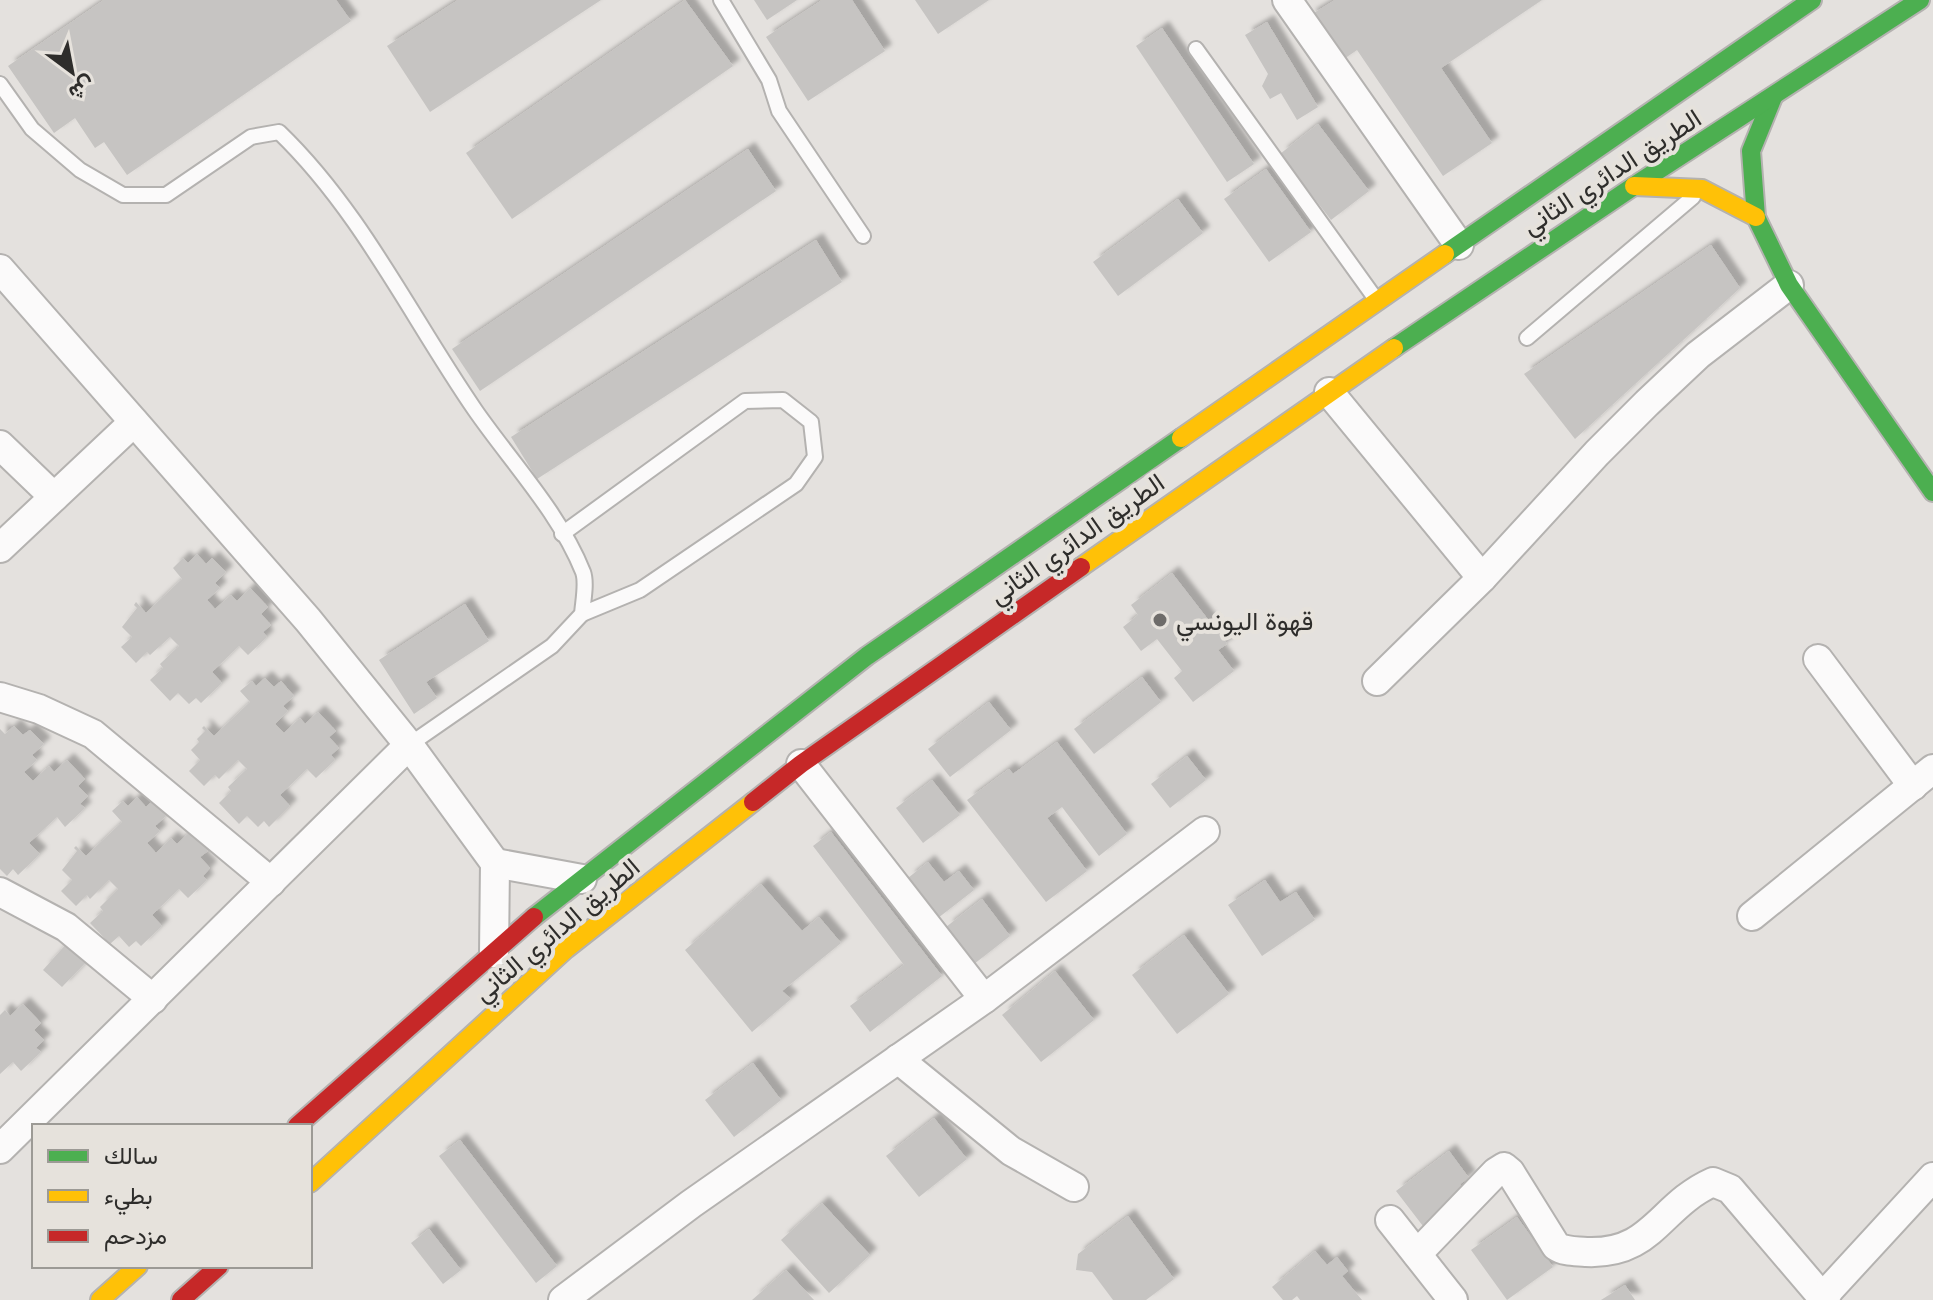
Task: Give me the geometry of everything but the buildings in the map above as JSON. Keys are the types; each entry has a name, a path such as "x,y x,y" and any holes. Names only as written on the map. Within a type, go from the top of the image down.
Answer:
{"main road":[{"name":"الطريق الدائري الثاني","path":"299,1124 582,879 867,656 1812,0"},
{"name":"الطريق الدائري الثاني","path":"312,1181 566,949 801,764 1329,392 1634,186 1920,0"},
{"path":"1773,97 1751,151 1756,217 1789,285 1933,492"},
{"path":"1634,186 1702,189 1756,217"},
{"path":"100,1300 136,1268"},
{"path":"181,1300 217,1268"}],"street":[{"path":"1287,0 1459,245"},
{"path":"0,269 308,620 409,745 495,863 494,953"},
{"path":"1377,681 1482,578 1647,403 1698,355 1789,285"},
{"path":"1329,392 1482,578"},
{"path":"0,548 134,422"},
{"path":"0,445 54,497"},
{"path":"1752,916 1923,778 1818,659"},
{"path":"0,697 39,709 93,734 271,882"},
{"path":"0,1149 409,745"},
{"path":"801,764 984,999"},
{"path":"563,1300 691,1204 984,999 1205,831"},
{"path":"495,863 582,879"},
{"path":"0,892 66,927 153,999"},
{"path":"898,1059 1011,1151 1074,1187"},
{"path":"1417,1254 1504,1167 1556,1246 1563,1251 1609,1253 1634,1244 1685,1198 1713,1182 1730,1189 1823,1299 1933,1177"},
{"path":"1390,1220 1453,1300"}],"lane":[{"path":"721,0 769,80 779,111 863,236"},
{"path":"1196,49 1377,302"},
{"path":"0,84 32,129 80,170 123,195 166,195 251,137 279,132 303,155 353,221 475,410 546,506 584,575 582,614"},
{"path":"1527,338 1702,189"},
{"path":"409,745 552,646 582,614 640,590 796,484 815,457 811,422 783,400 745,401 562,534"}],"traffic: fast":[{"path":"1445,254 1812,0"},
{"path":"1394,348 1634,186 1920,0"},
{"path":"1773,97 1751,151 1756,217 1789,285 1933,492"},
{"path":"534,917 867,656 1181,438"}],"traffic: slow":[{"path":"1634,186 1702,189 1756,217"},
{"path":"1181,438 1445,254"},
{"path":"1081,567 1394,348"},
{"path":"312,1181 566,949 753,802"},
{"path":"100,1300 136,1268"}],"traffic: jam":[{"path":"753,802 801,764 1081,567"},
{"path":"299,1124 534,917"},
{"path":"181,1300 217,1268"}],"place":[{"name":"قهوة اليونسي","path":"1160,620"}]}
